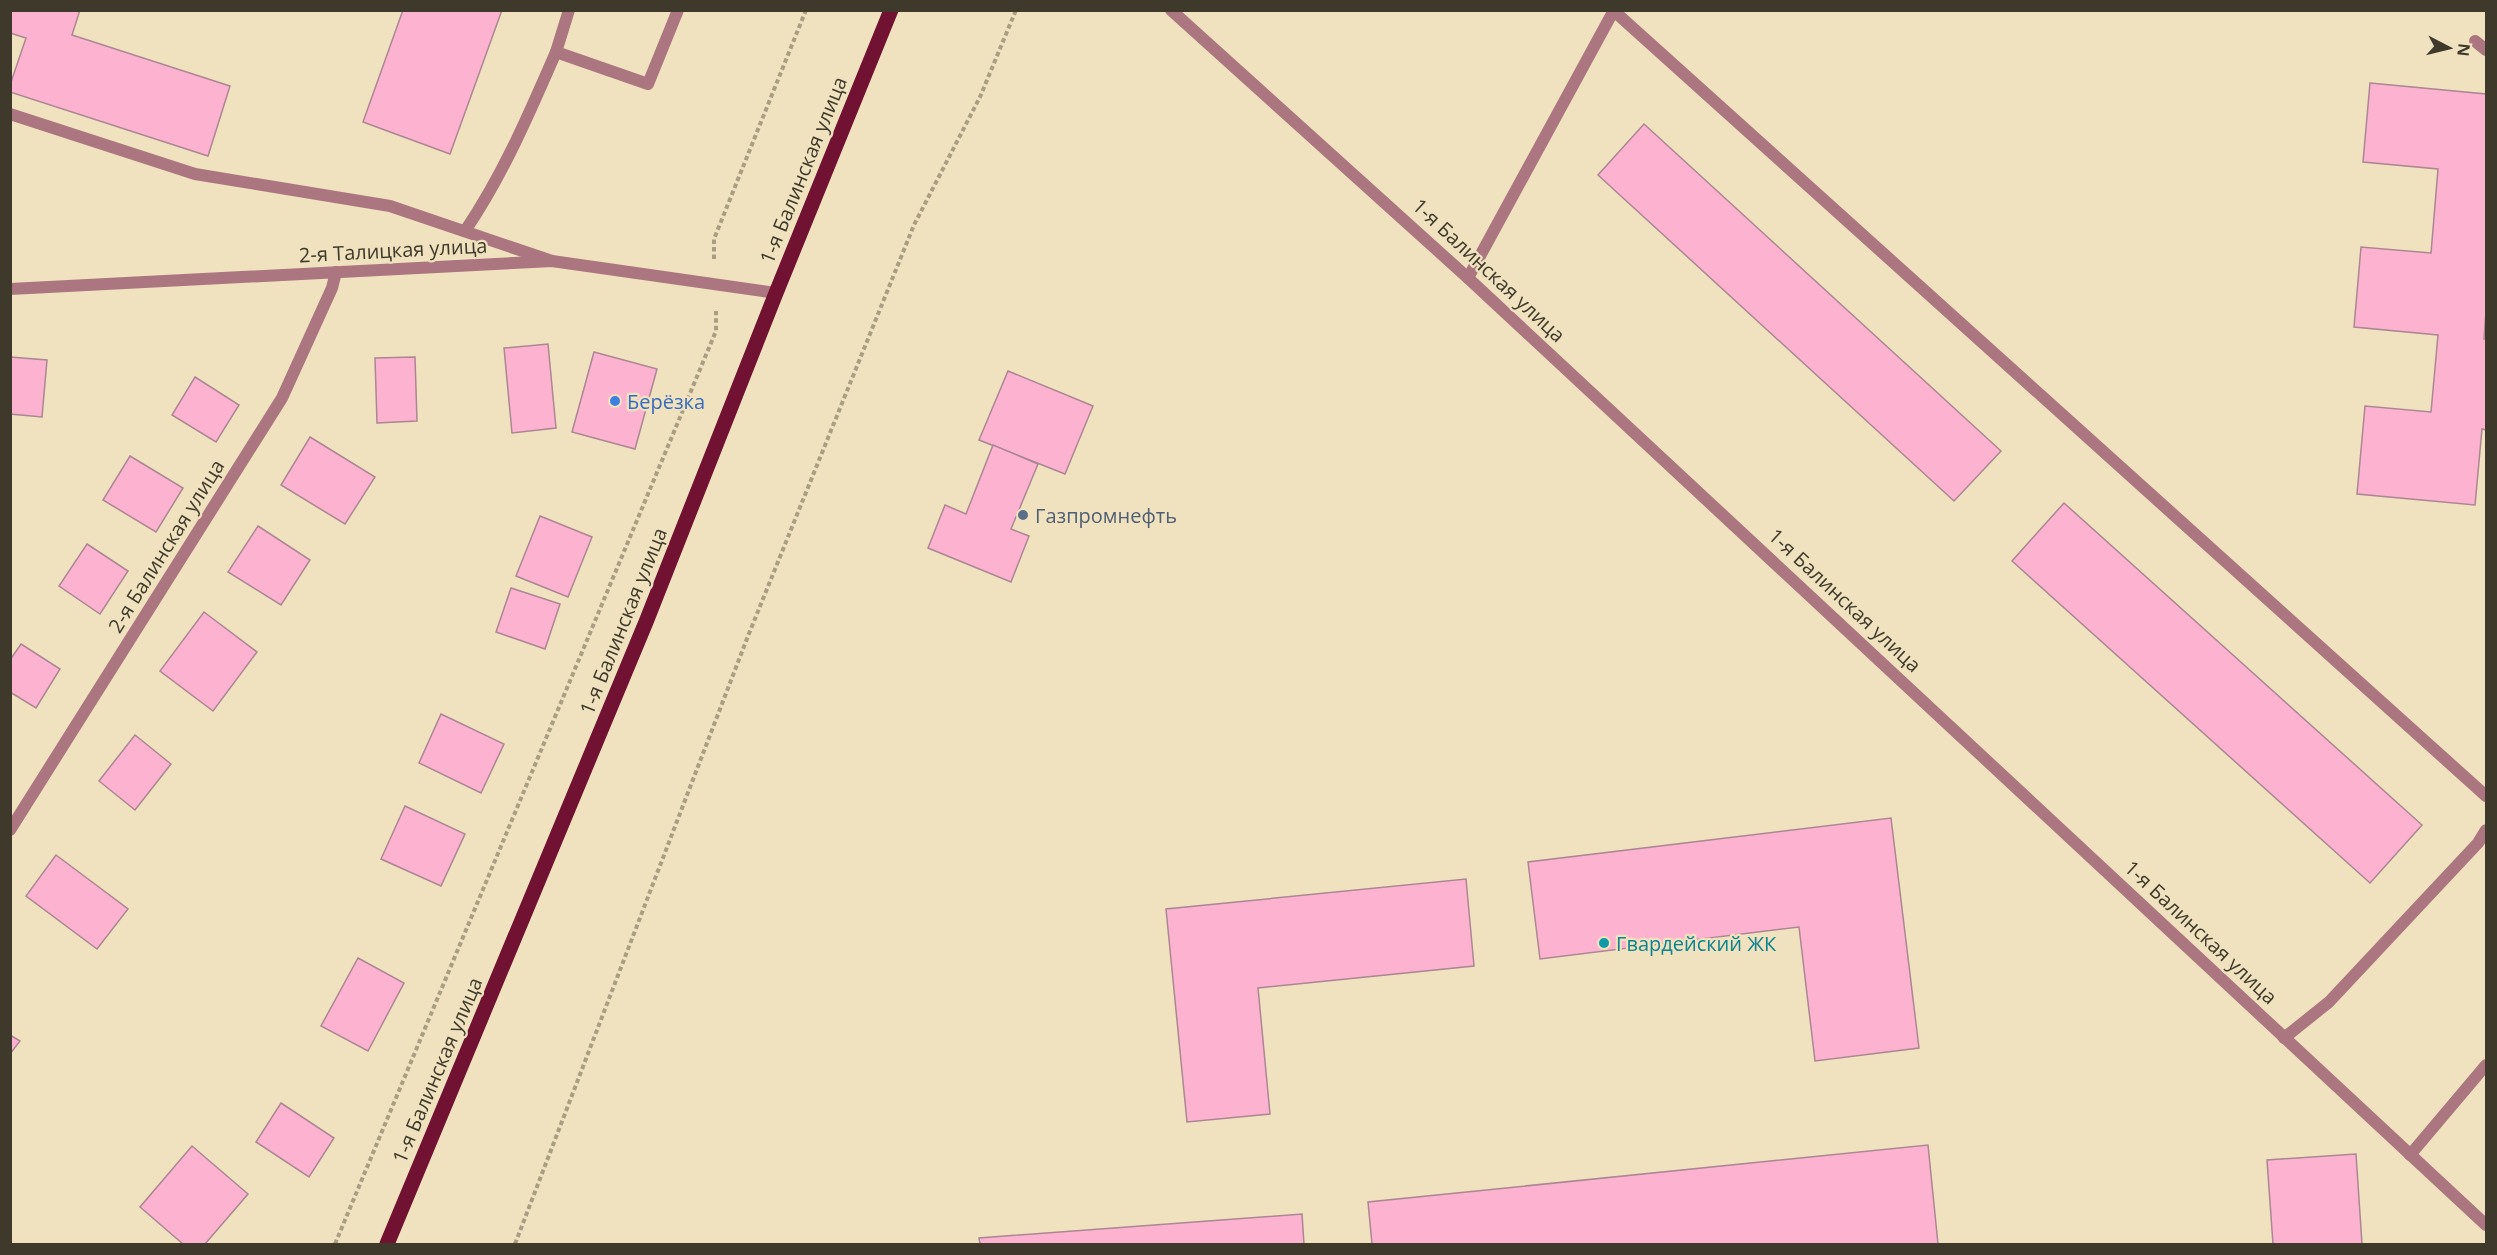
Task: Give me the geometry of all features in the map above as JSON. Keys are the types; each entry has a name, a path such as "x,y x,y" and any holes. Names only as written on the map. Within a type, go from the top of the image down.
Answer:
{"main road":[{"name":"1-я Балинская улица","path":"387,1245 646,622 891,10"}],"street":[{"path":"465,231 489,195 521,132 556,52 568,10"},
{"path":"556,52 648,84 678,10"},
{"name":"1-я Балинская улица","path":"1171,10 1468,278 2487,1225"},
{"path":"1468,278 1614,11 2487,796"},
{"path":"2475,41 2487,50"},
{"path":"10,114 195,174 390,206 552,261"},
{"name":"2-я Талицкая улица","path":"10,289 552,261 776,293"},
{"name":"2-я Балинская улица","path":"10,830 282,398 332,288 336,272"},
{"path":"2284,1038 2329,1002 2478,843 2487,830"},
{"path":"2410,1155 2487,1065"}],"path":[{"path":"335,1245 716,332 714,239 806,10"},
{"path":"515,1245 748,636 914,225 980,96 1016,10"}],"building":[{"path":"10,10 80,10 72,35 230,86 208,156 10,92 10,85 26,38 10,33"},
{"path":"403,10 502,10 450,154 363,122"},
{"path":"2370,83 2486,94 2484,339 2486,339 2486,430 2482,429 2475,505 2357,494 2365,406 2431,412 2438,335 2354,327 2361,247 2431,253 2438,169 2363,162"},
{"path":"1644,124 2001,451 1954,501 1598,175"},
{"path":"548,344 556,428 512,433 504,348"},
{"name":"Берёзка","path":"594,352 657,369 635,449 572,432"},
{"path":"10,357 47,360 42,417 10,414"},
{"path":"415,357 417,421 377,423 375,358"},
{"path":"1008,371 1093,406 1065,474 979,440"},
{"path":"195,377 239,405 216,442 172,415"},
{"path":"310,437 375,477 345,524 281,485"},
{"path":"993,445 1038,464 1011,529 1029,536 1011,582 928,548 945,505 966,514"},
{"path":"130,456 183,488 156,532 103,500"},
{"path":"2064,503 2422,825 2370,883 2012,561"},
{"path":"540,516 592,537 568,597 516,576"},
{"path":"258,526 310,560 281,605 228,572"},
{"path":"87,544 128,571 100,614 59,586"},
{"path":"511,588 560,604 545,649 496,632"},
{"path":"204,612 257,652 213,711 160,671"},
{"path":"21,644 60,669 36,708 10,692 10,660"},
{"path":"441,714 504,744 481,793 419,763"},
{"path":"135,735 171,764 135,810 99,781"},
{"path":"405,806 465,834 441,886 381,859"},
{"name":"Гвардейский ЖК","path":"1891,818 1919,1048 1815,1061 1799,927 1540,959 1528,862"},
{"path":"56,855 128,909 97,949 26,896"},
{"path":"1466,879 1474,966 1258,988 1270,1114 1187,1122 1166,909"},
{"path":"358,958 404,983 368,1051 321,1026"},
{"path":"10,1035 20,1041 10,1054"},
{"path":"281,1103 334,1138 309,1177 256,1142"},
{"path":"1928,1145 1938,1244 1372,1244 1368,1202"},
{"path":"192,1146 248,1194 205,1244 183,1244 140,1207"},
{"path":"2356,1154 2362,1244 2273,1244 2267,1160"},
{"path":"1302,1214 1304,1244 980,1244 979,1238"}],"place":[{"name":"Берёзка","path":"615,401"},
{"name":"Газпромнефть","path":"1023,515"},
{"name":"Гвардейский ЖК","path":"1604,943"}]}
